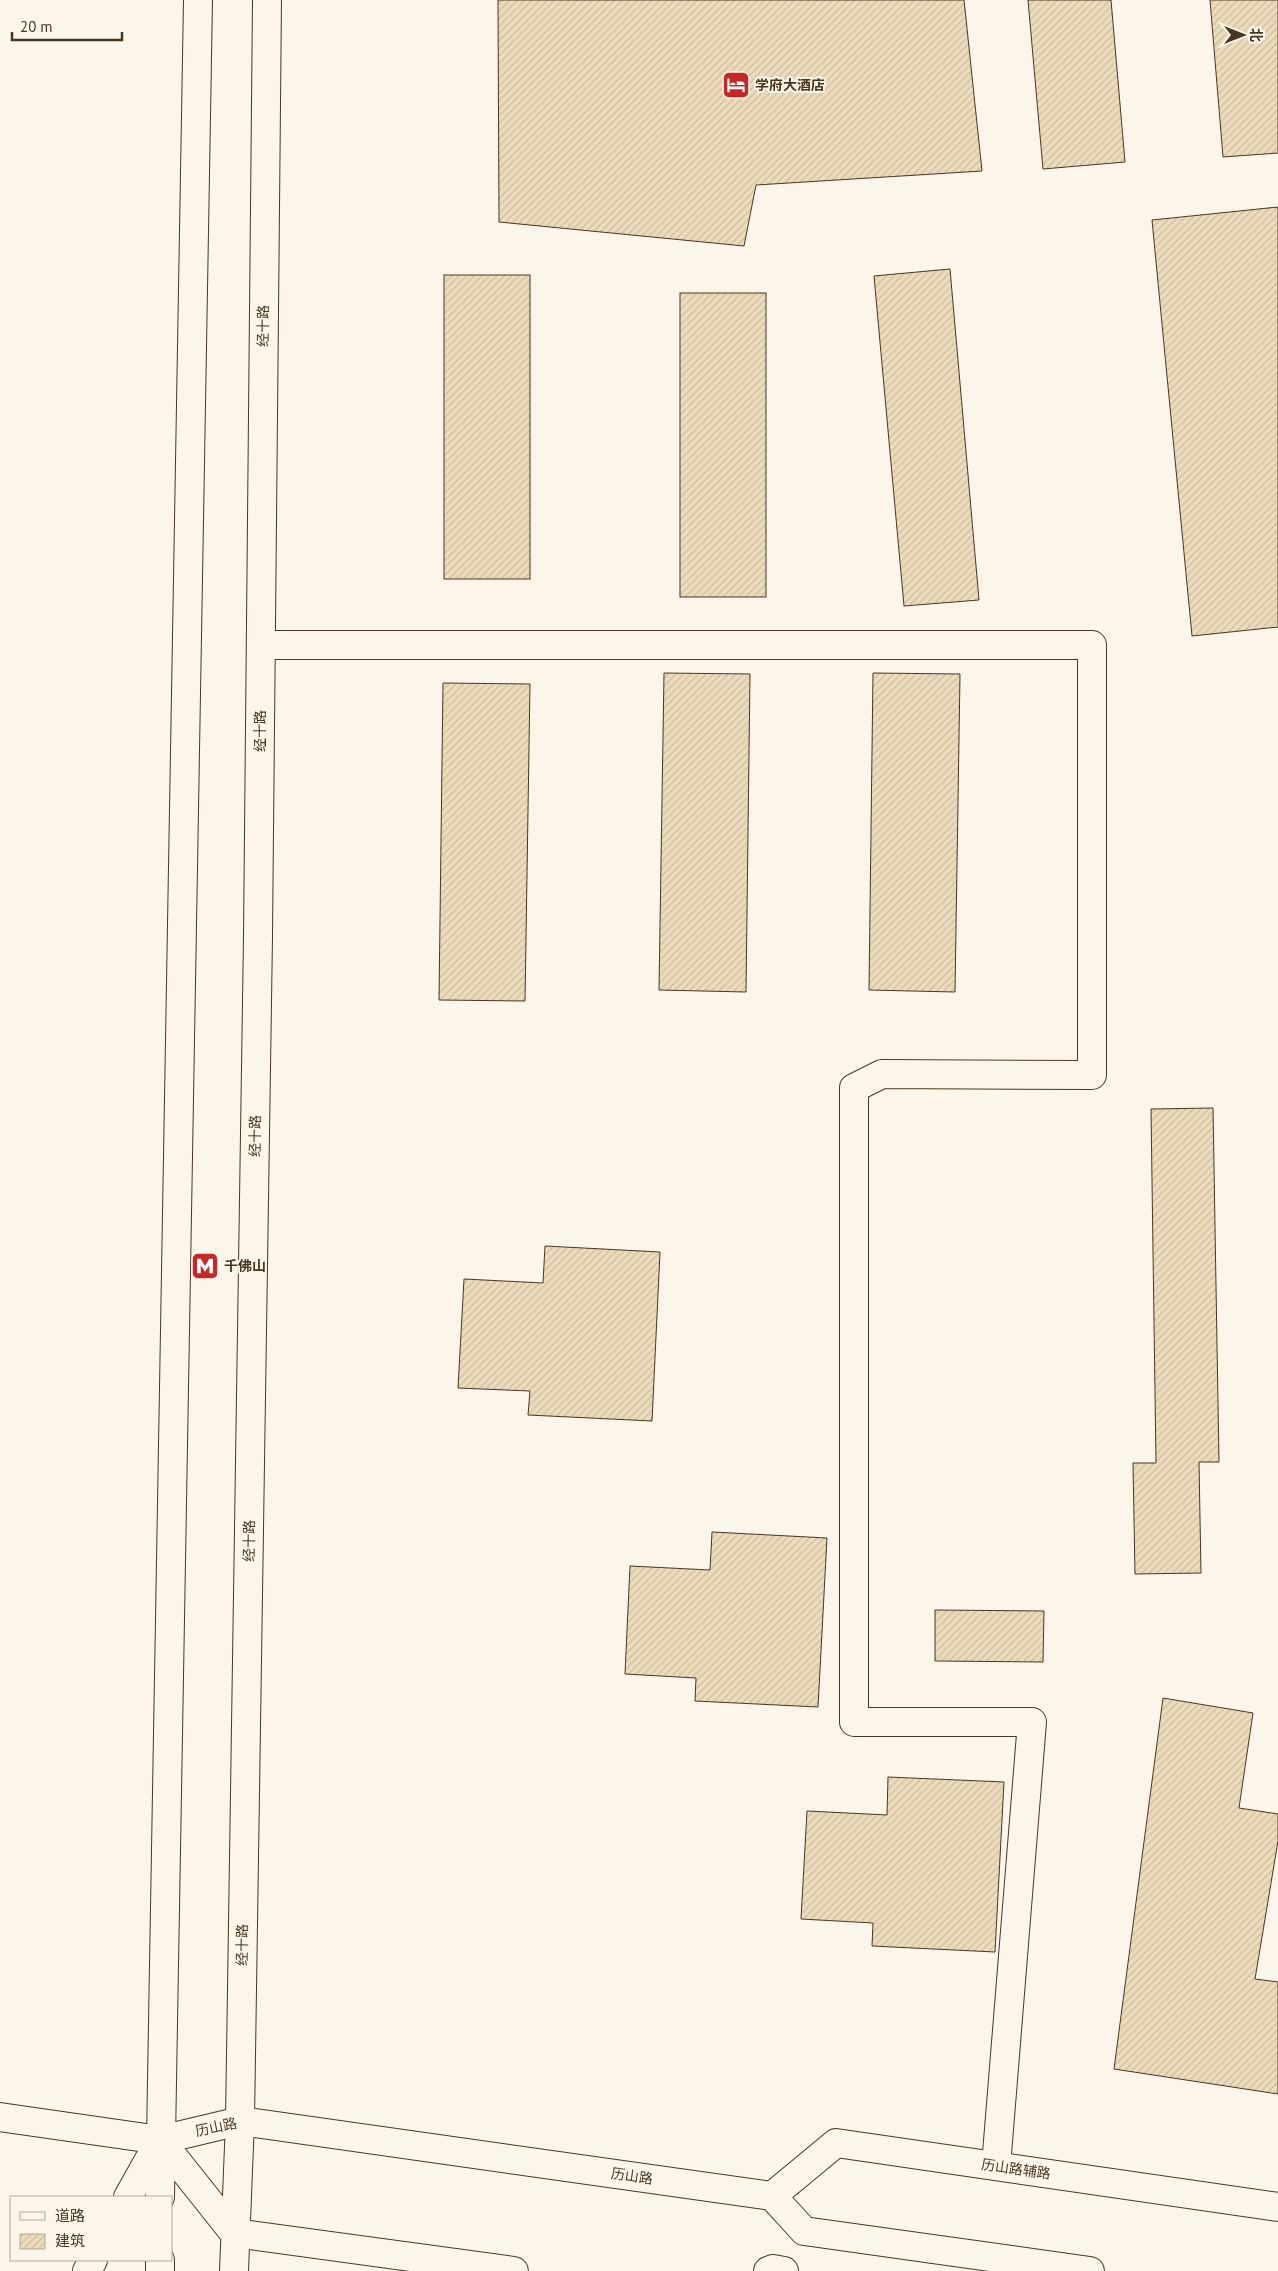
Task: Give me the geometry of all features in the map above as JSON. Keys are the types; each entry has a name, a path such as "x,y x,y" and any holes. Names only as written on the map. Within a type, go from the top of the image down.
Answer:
{"main road":[{"path":"160,2196 198,0"},
{"name":"经十路","path":"234,2271 240,2121 258,946 266,0"},
{"path":"260,646 1092,646 1092,1075 882,1074 854,1088 854,1722 1032,1722 996,2166"},
{"name":"历山路","path":"0,2117 160,2140 240,2121 772,2196"},
{"path":"129,2196 160,2140"},
{"path":"160,2140 234,2234 514,2271"},
{"name":"历山路辅路","path":"772,2196 836,2143 1278,2207"},
{"path":"772,2196 804,2231 1090,2271"},
{"path":"768,2271 773,2269 784,2271"}],"building":[{"name":"学府大酒店","path":"498,0 964,0 982,171 756,185 744,246 499,222"},
{"path":"1028,0 1111,0 1125,162 1043,169"},
{"path":"1210,0 1278,0 1278,153 1223,157"},
{"path":"1278,207 1278,627 1192,636 1152,220"},
{"path":"950,269 979,600 904,606 874,276"},
{"path":"444,275 530,275 530,579 444,579"},
{"path":"680,293 766,293 766,597 680,597"},
{"path":"664,673 750,674 746,992 659,990"},
{"path":"873,673 960,674 955,992 869,990"},
{"path":"443,683 530,684 525,1001 439,1000"},
{"path":"1213,1108 1219,1462 1199,1462 1201,1573 1135,1574 1133,1463 1156,1463 1151,1109"},
{"path":"545,1246 660,1252 652,1421 528,1415 530,1391 458,1388 464,1279 543,1283"},
{"path":"712,1532 827,1538 818,1707 695,1701 696,1678 625,1674 630,1566 710,1570"},
{"path":"935,1610 1044,1611 1043,1662 935,1661"},
{"path":"1163,1698 1253,1713 1239,1808 1278,1814 1278,1841 1255,1979 1278,1982 1278,2094 1114,2069"},
{"path":"888,1777 1004,1782 995,1952 872,1946 873,1923 801,1919 807,1811 887,1815"}],"place":[{"name":"学府大酒店","path":"736,85"},
{"name":"千佛山","path":"205,1266"}]}
